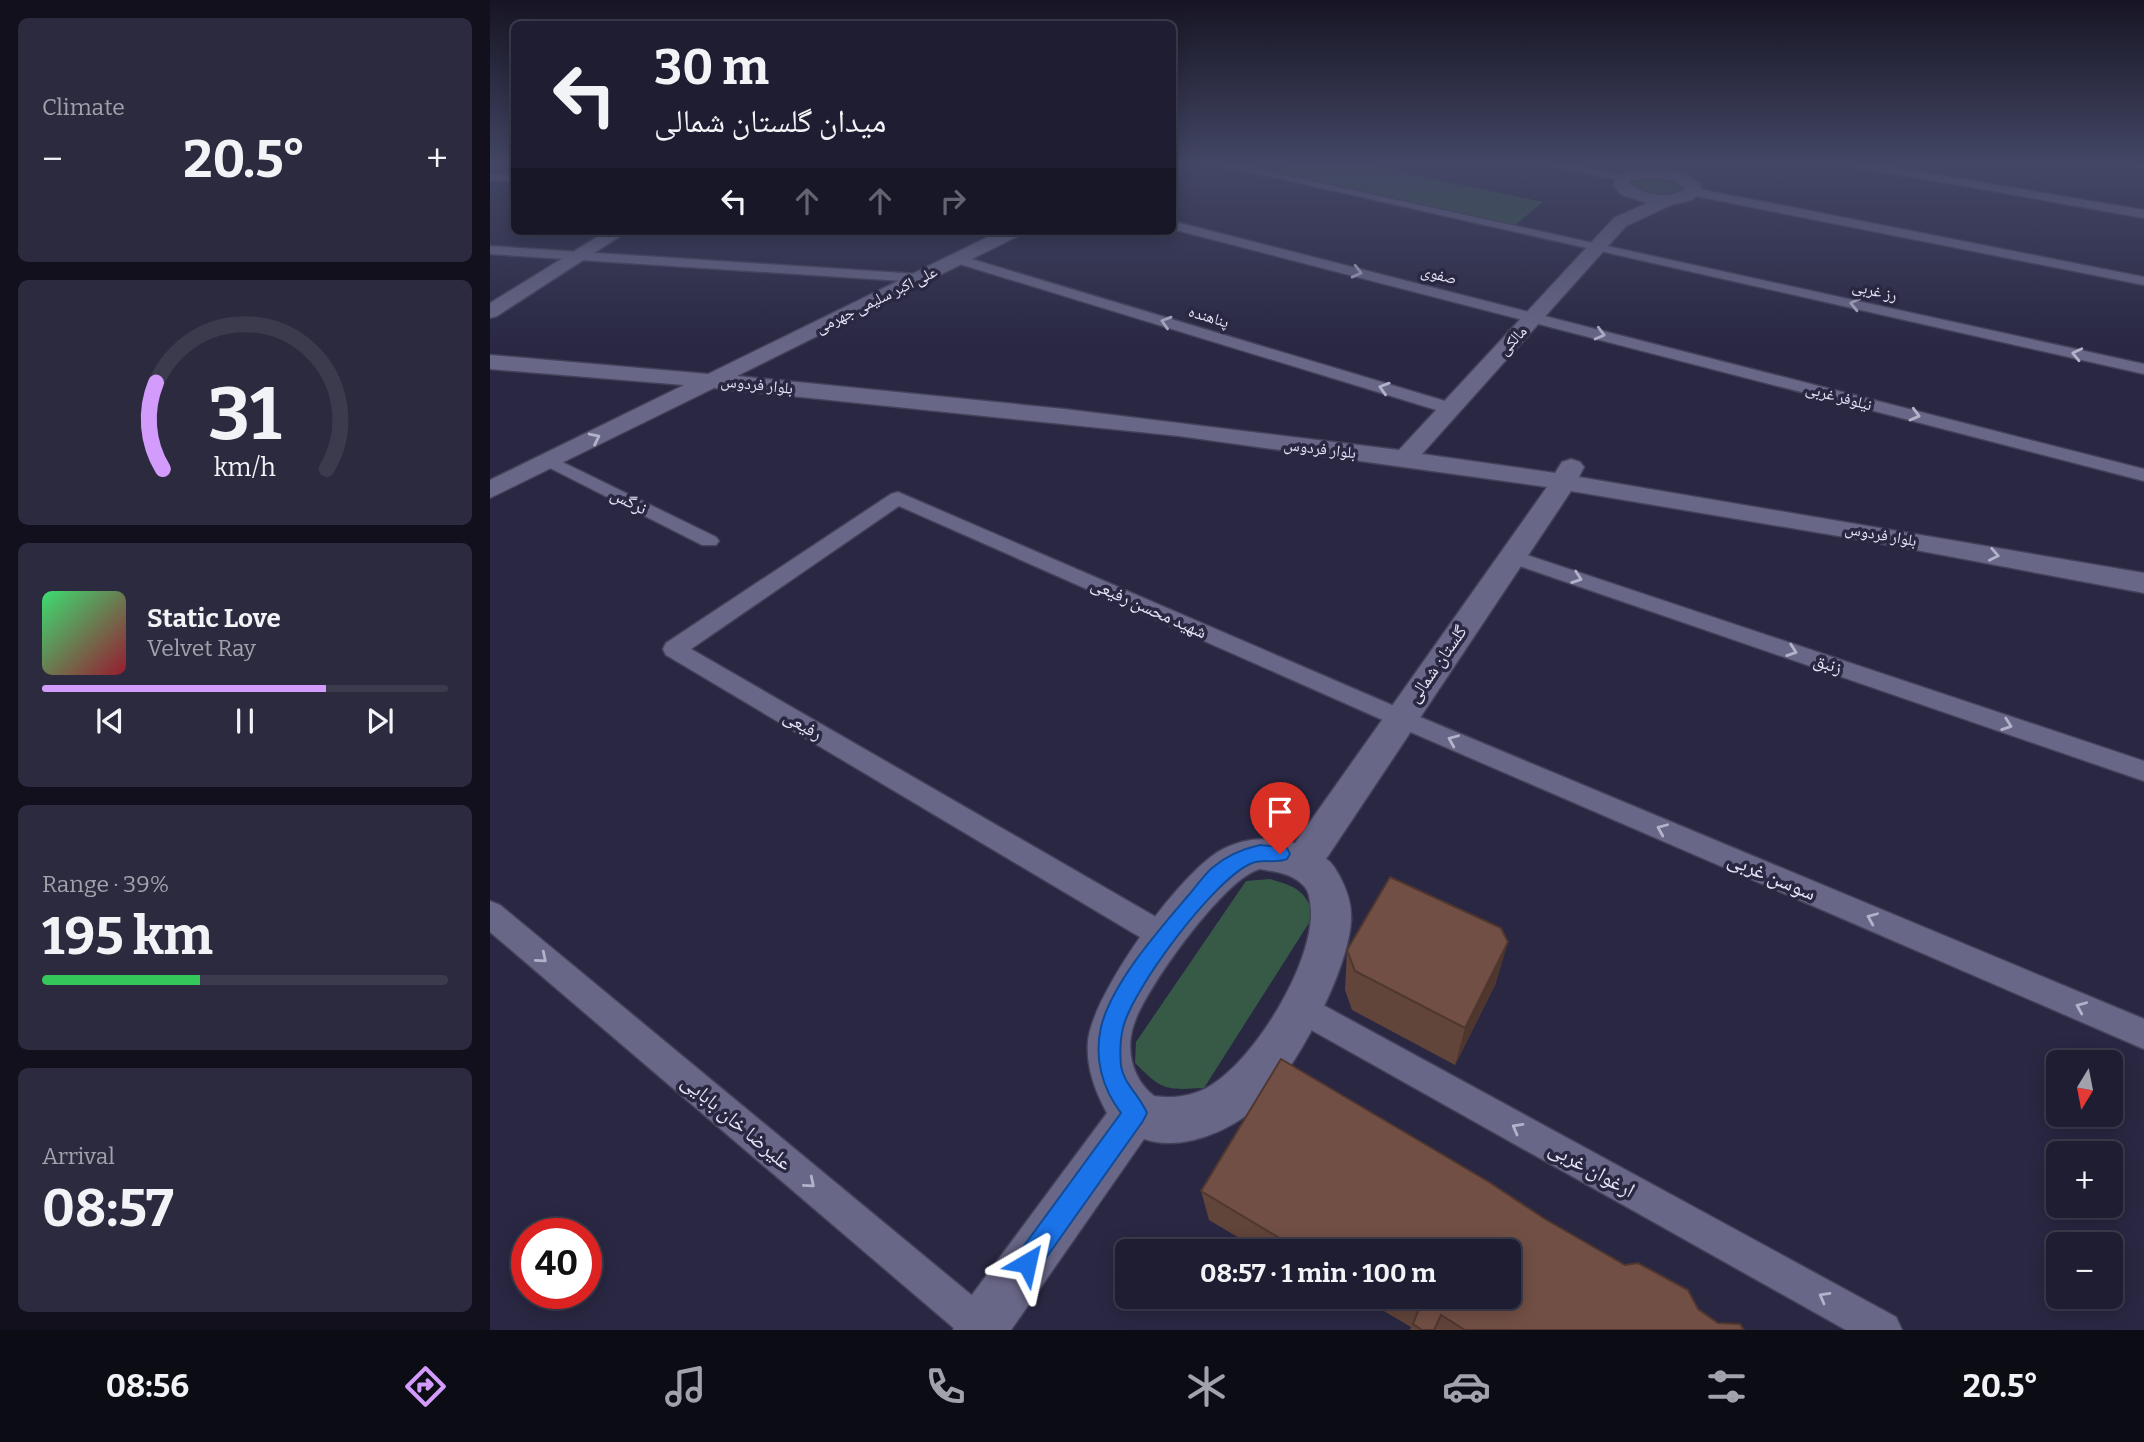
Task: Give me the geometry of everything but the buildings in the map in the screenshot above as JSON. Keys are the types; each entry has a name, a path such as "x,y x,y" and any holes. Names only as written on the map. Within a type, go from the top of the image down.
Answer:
{"main road":[{"name":"مالکی","path":"1411,451 1616,226"},
{"path":"490,312 613,235"},
{"name":"علی اکبر سلیمی جهرمی","path":"712,380 1006,235"},
{"name":"بلوار فردوس","path":"490,349 738,368 1085,402 1568,474 1861,511 2144,564"},
{"name":"بلوار فردوس","path":"490,362 712,380 1411,451"},
{"path":"490,490 712,380"},
{"name":"بلوار فردوس","path":"1568,474 2144,583"},
{"name":"گلستان شمالی","path":"1303,862 1568,474"},
{"path":"1260,853 1280,854 1303,862 1319,874 1328,888 1332,908 1331,930 1301,1008 1266,1063 1243,1090 1211,1112 1178,1120 1155,1120 1135,1113 1121,1094 1110,1070 1112,1025 1133,984 1165,937 1218,874 1232,863 1260,853"},
{"path":"982,1329 1135,1113"}],"street":[{"name":"صفوی","path":"1176,226 1534,316"},
{"name":"رز غربی","path":"1506,226 2144,369"},
{"path":"1878,226 2144,281"},
{"path":"490,250 918,278"},
{"name":"پناهنده","path":"958,259 1449,408"},
{"name":"نیلوفر غربی","path":"1534,316 2144,475"},
{"name":"نرگس","path":"550,461 709,541"},
{"name":"شهید محسن رفیعی","path":"898,498 1400,718"},
{"name":"رفیعی","path":"898,498 674,649 1165,937"},
{"name":"زنبق","path":"1512,556 2144,771"},
{"name":"سوسن غربی","path":"1400,718 2144,1034"},
{"name":"علیرضا خان بابایی","path":"490,914 982,1329"},
{"name":"ارغوان غربی","path":"1301,1008 1884,1330"}],"green space":[{"path":"1270,879 1303,894 1314,915 1204,1088 1181,1089 1159,1084 1135,1063 1136,1042 1246,881"}],"route":[{"path":"1027,1263 1135,1113 1121,1094 1110,1070 1112,1025 1133,984 1165,937 1218,874 1245,856 1260,853 1280,854"}]}
